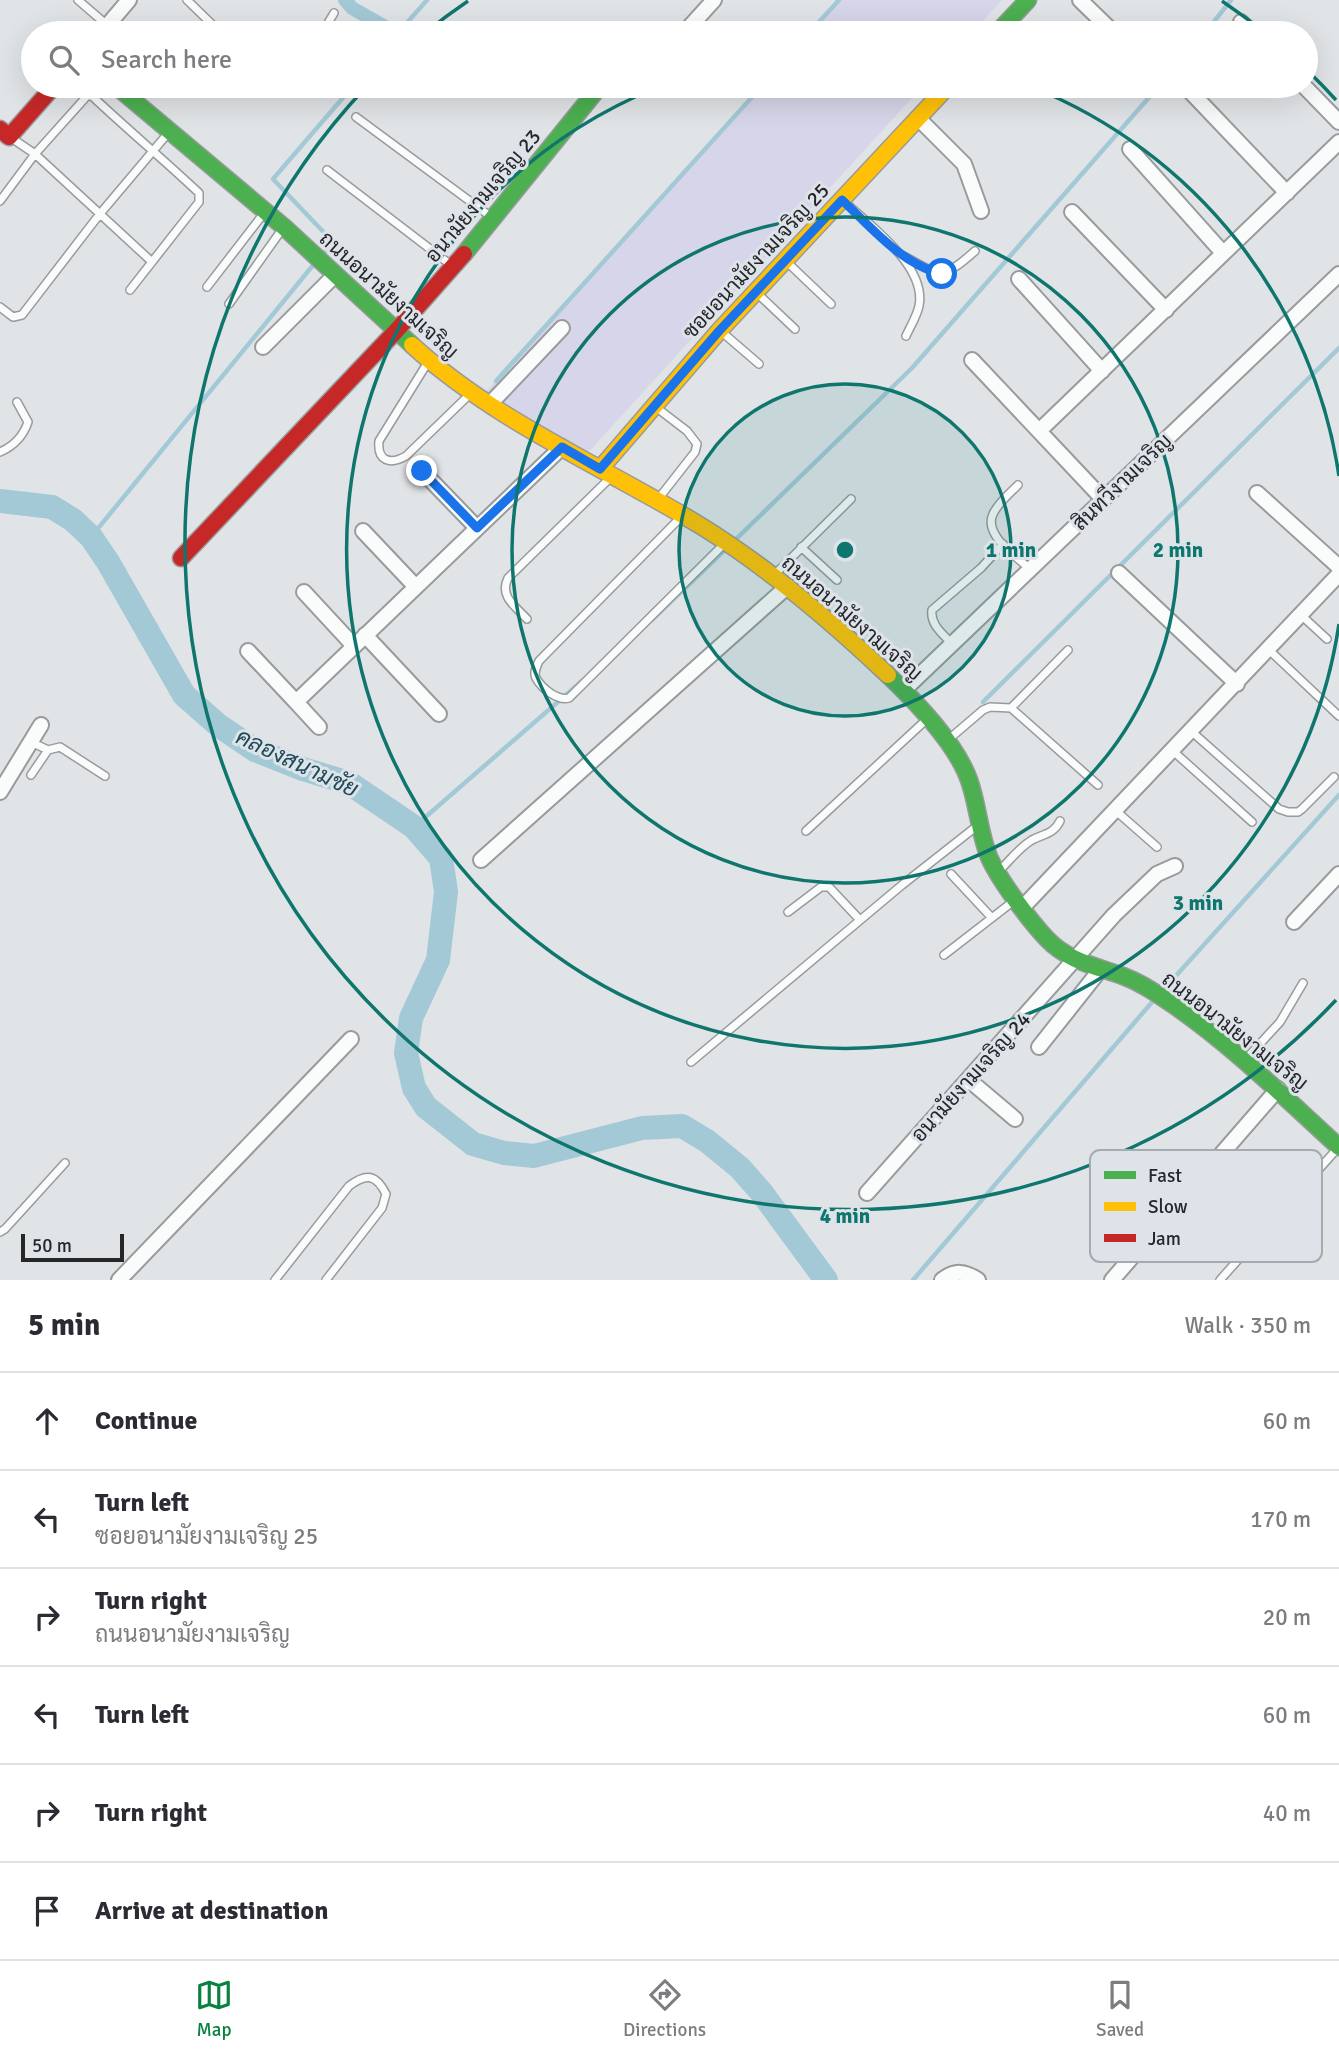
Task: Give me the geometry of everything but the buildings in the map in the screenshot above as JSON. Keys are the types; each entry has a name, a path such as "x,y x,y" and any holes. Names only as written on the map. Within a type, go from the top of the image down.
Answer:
{"street":[{"path":"112,21 129,0"},
{"path":"695,21 714,0"},
{"path":"1010,21 1028,0"},
{"path":"1080,0 1102,21"},
{"path":"3,138 42,98"},
{"name":"ถนนอนามัยงามเจริญ","path":"130,98 284,227 429,361 490,404 726,542 774,575 843,632 904,690 946,742 969,780 990,859 1019,904 1048,940 1073,960 1126,977 1170,1002 1278,1089 1339,1147"},
{"name":"อนามัยงามเจริญ 23","path":"181,558 453,267 494,219 586,98"},
{"name":"ซอยอนามัยงามเจริญ 25","path":"606,473 653,406 719,331 937,98"},
{"path":"1196,98 1287,193"},
{"path":"1316,98 1339,122"},
{"path":"918,118 964,164 981,211"},
{"path":"1039,431 1339,142"},
{"path":"1130,149 1223,253"},
{"path":"1072,212 1166,310"},
{"path":"263,347 330,270"},
{"name":"สินทวีงามเจริญ","path":"904,690 1339,274"},
{"path":"1019,279 1102,371"},
{"path":"490,404 562,328"},
{"path":"972,360 1103,499"},
{"path":"296,702 562,447"},
{"path":"422,471 477,528"},
{"path":"1257,493 1339,568"},
{"path":"363,531 416,587"},
{"path":"1119,573 1237,684"},
{"path":"1019,904 1116,811 1339,574"},
{"path":"481,860 788,586"},
{"path":"303,592 360,640 439,714"},
{"path":"248,651 320,727"},
{"path":"0,792 41,725"},
{"path":"0,762 13,770"},
{"name":"อนามัยงามเจริญ 24","path":"867,1193 1141,887 1157,874 1175,866"},
{"path":"1294,922 1339,874"},
{"path":"1039,1048 1100,970"},
{"path":"119,1280 351,1038"},
{"path":"969,1080 1015,1119"},
{"path":"1225,1150 1278,1089"},
{"path":"1112,1280 1128,1262"},
{"path":"942,1280 950,1274 963,1272 978,1280"}],"lane":[{"path":"78,0 96,21"},
{"path":"187,0 209,21"},
{"path":"330,21 334,13"},
{"path":"0,201 35,154 85,98"},
{"path":"92,98 152,153 177,172 200,197 199,202 150,261 130,290"},
{"path":"356,117 494,219"},
{"path":"0,307 13,317 22,314 169,131"},
{"path":"3,138 35,154 150,261"},
{"path":"327,170 453,267"},
{"path":"842,200 898,252 930,271 942,274 950,272 975,251"},
{"path":"207,287 266,212"},
{"path":"229,304 284,227"},
{"path":"898,252 920,291 919,307 906,337"},
{"path":"785,260 831,304"},
{"path":"755,292 794,329"},
{"path":"719,331 760,364"},
{"path":"429,361 379,441 378,450 382,458 389,462 405,456 472,393"},
{"path":"0,452 11,448 24,432 28,422 17,402"},
{"path":"653,406 687,431 697,444 695,453 656,501"},
{"path":"527,619 505,594 504,586 508,578 606,473"},
{"path":"1018,485 992,515 992,530 1031,570"},
{"path":"774,575 851,499"},
{"path":"683,515 539,661 535,670 536,678 557,698 569,698 726,542"},
{"path":"953,645 933,624 932,610 981,568 1003,544"},
{"path":"801,547 837,580"},
{"path":"1301,615 1327,639"},
{"path":"1011,708 1068,650"},
{"path":"1269,650 1339,716"},
{"path":"946,742 983,710 990,707 1011,708 1098,785"},
{"path":"806,831 929,718"},
{"path":"1191,731 1279,809 1288,812 1303,809 1334,777"},
{"path":"31,742 48,750 60,747 105,776"},
{"path":"31,775 48,750"},
{"path":"1173,751 1252,822"},
{"path":"1116,811 1157,847"},
{"path":"998,872 1030,841 1056,829 1060,821"},
{"path":"691,1062 860,920 979,825"},
{"path":"951,874 992,918"},
{"path":"788,912 821,887 829,887 860,920"},
{"path":"944,955 992,918 1019,904"},
{"path":"1244,1060 1280,1022 1303,983"},
{"path":"1322,1166 1339,1147"},
{"path":"0,1232 65,1164"},
{"path":"275,1280 349,1186 359,1179 375,1179 386,1194 382,1208 326,1280"},
{"path":"1220,1280 1236,1262"}],"shaded area":[{"path":"839,0 1002,0 983,21 820,21"},
{"path":"751,98 912,98 582,459 479,399"}],"waterway":[{"path":"345,0 352,8 375,21"},
{"path":"409,21 427,0"},
{"path":"820,21 839,0"},
{"path":"1214,21 1231,0"},
{"path":"322,255 333,242 273,179 343,98"},
{"path":"496,381 751,98"},
{"path":"733,542 912,368 1148,98"},
{"path":"91,537 314,264"},
{"path":"983,702 1339,348"},
{"name":"คลองสนามชัย","path":"0,501 52,507 73,520 91,537 184,695 218,725 255,750 349,783 414,827 441,858 446,892 438,960 411,1018 406,1053 414,1088 426,1107 473,1144 504,1153 534,1156 642,1128 682,1126 707,1141 740,1168 762,1193 826,1280"},
{"path":"652,620 724,551"},
{"path":"414,827 582,681"},
{"path":"1164,989 1339,795"},
{"path":"913,1280 1153,1001"}],"traffic: fast":[{"path":"1008,21 1028,0"},
{"path":"130,98 284,227 412,345"},
{"path":"464,254 590,98"},
{"path":"888,675 923,710 955,752 969,780 989,857 1015,900 1047,939 1073,958 1141,984 1192,1018 1257,1072 1339,1147"}],"traffic: slow":[{"path":"600,469 719,331 937,98"},
{"path":"412,345 444,372 514,420 701,526 751,559 844,634 888,675"}],"traffic: jam":[{"path":"0,129 9,137 43,98"},
{"path":"181,558 396,331 464,254"}],"route":[{"path":"422,471 477,528 562,447 600,469 719,331 842,200 898,252 930,271 942,274"}]}
